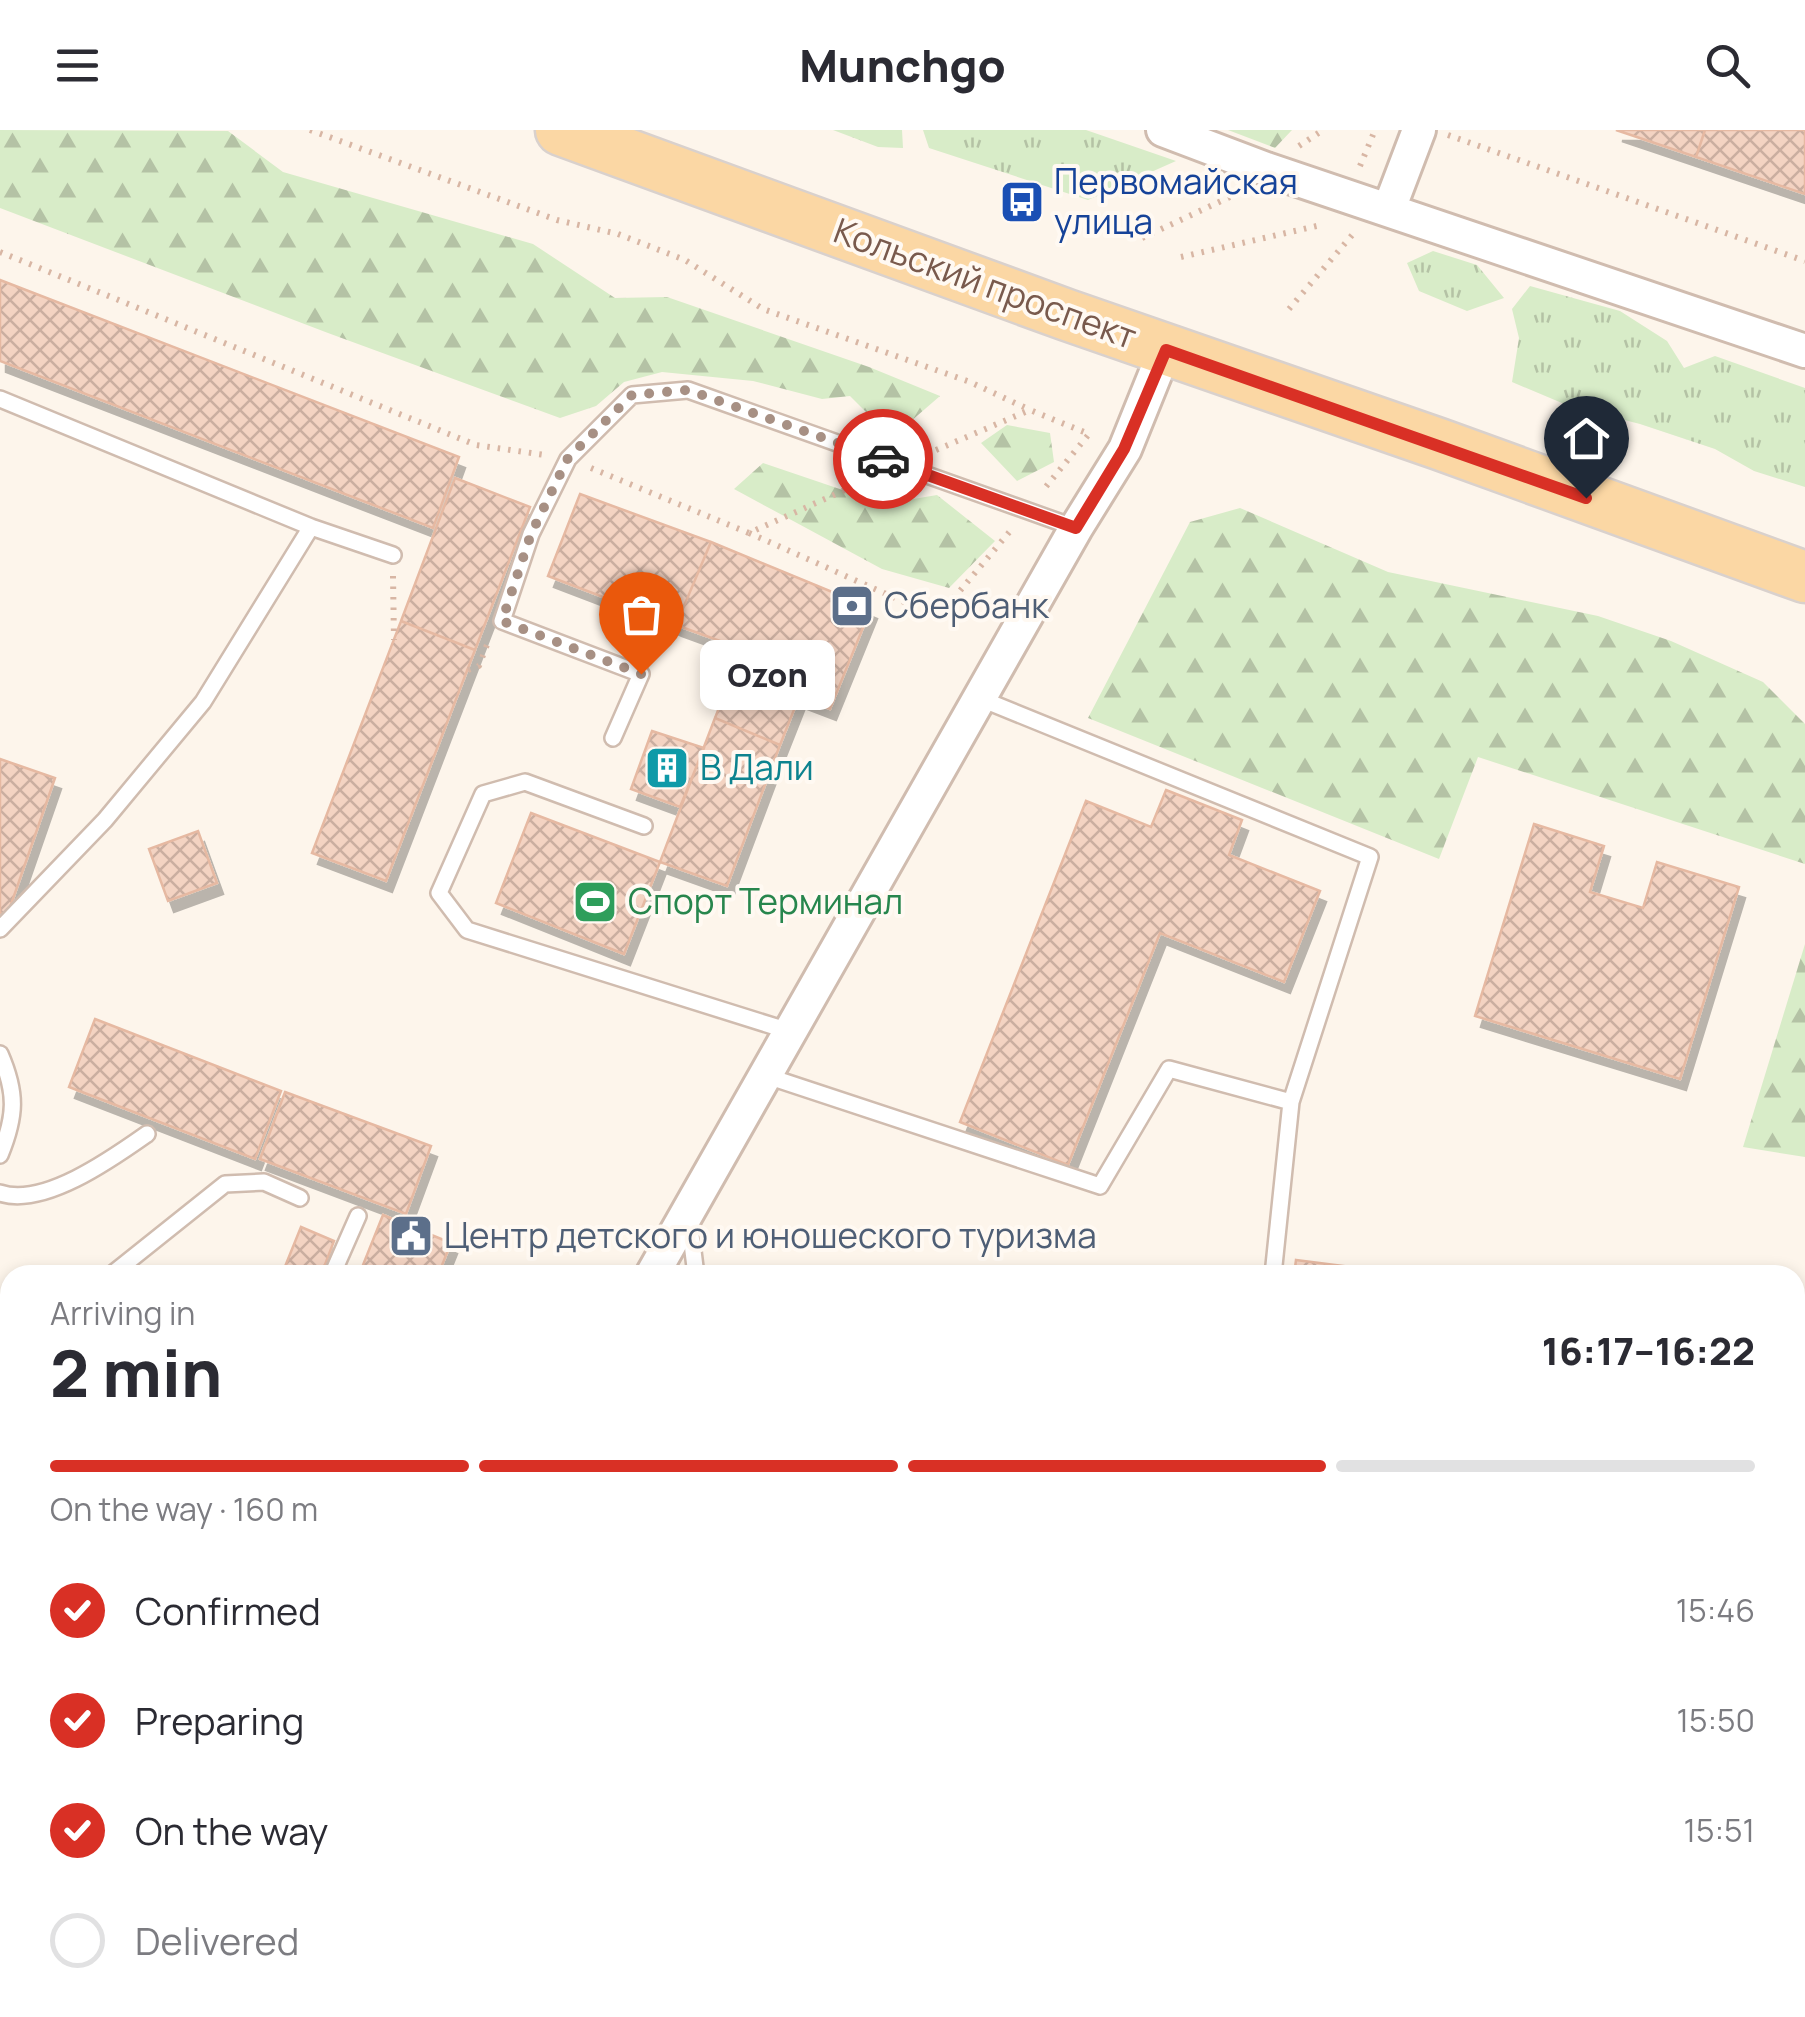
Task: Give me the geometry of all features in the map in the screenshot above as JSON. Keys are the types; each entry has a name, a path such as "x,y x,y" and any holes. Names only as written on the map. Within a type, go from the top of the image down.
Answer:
{"main road":[{"name":"Кольский проспект","path":"561,130 1805,578"}],"street":[{"path":"1163,130 1266,169 1805,351"},
{"path":"1390,209 1418,130"},
{"path":"658,1265 1124,449 1166,350"}],"lane":[{"path":"613,738 641,674 502,621 531,534 568,458 632,395 688,390 1076,528"},
{"path":"0,399 312,527 393,555"},
{"path":"0,929 105,820 203,702 312,527"},
{"path":"979,698 1370,858 1291,1102 1274,1265"},
{"path":"644,826 525,782 484,794 439,892 467,930 789,1032"},
{"path":"0,1054 12,1080 13,1123 0,1155"},
{"path":"764,1075 1100,1186 1170,1069 1291,1102"},
{"path":"0,1193 13,1198 42,1192 102,1166 147,1134"},
{"path":"124,1265 226,1184 264,1182 300,1198"},
{"path":"689,1214 695,1265"},
{"path":"336,1265 358,1216"}],"path":[{"path":"0,252 476,445 568,458 748,532 938,618 1089,434 970,382 763,309 686,260 618,234 557,220 310,130"},
{"path":"1354,178 1374,130"},
{"path":"1433,130 1805,261"},
{"path":"1181,257 1336,222"},
{"path":"1289,309 1356,230 1346,226"},
{"path":"748,532 1030,410"},
{"path":"393,555 394,640"}],"green space":[{"path":"0,130 228,131 283,172 533,244 615,298 667,297 869,367 940,396 903,428 867,413 850,396 822,399 753,381 662,372 624,382 596,406 560,418 0,208"},
{"path":"833,130 902,130 903,148 878,147"},
{"path":"923,130 1086,130 1176,161 1088,200 929,148"},
{"path":"1228,130 1292,130 1275,148"},
{"path":"1433,251 1477,265 1504,298 1467,311 1419,291 1407,263"},
{"path":"1530,286 1620,311 1667,341 1684,368 1715,356 1805,388 1805,487 1754,471 1715,449 1569,406 1512,382 1519,338 1512,309"},
{"path":"1007,425 1050,433 1054,462 1017,481 981,443"},
{"path":"763,463 884,504 937,495 995,541 949,588 882,569 734,489"},
{"path":"1240,508 1388,572 1598,616 1671,641 1763,682 1805,724 1805,864 1478,757 1439,859 1088,718 1190,522"},
{"path":"1805,944 1805,1157 1743,1147"}],"building":[{"path":"1616,130 1705,130 1696,157"},
{"path":"1705,130 1805,130 1805,194 1696,157"},
{"path":"0,280 459,457 433,528 0,361"},
{"path":"455,478 530,507 475,650 401,621"},
{"path":"580,494 711,542 676,625 548,576"},
{"path":"711,542 871,608 830,709 799,697 780,745 715,718 742,649 676,625"},
{"path":"401,621 475,650 386,881 312,853"},
{"path":"715,718 780,745 727,886 660,862"},
{"name":"В Дали","path":"652,731 704,748 680,807 631,789"},
{"path":"0,759 55,778 7,916 0,913"},
{"path":"1166,790 1242,820 1229,855 1320,891 1284,982 1160,933 1068,1165 960,1122 1086,801 1151,827"},
{"path":"531,813 660,862 624,954 496,903"},
{"path":"1534,824 1604,846 1590,892 1643,908 1657,862 1739,887 1680,1079 1475,1016"},
{"path":"198,831 217,883 168,901 149,849"},
{"path":"95,1019 281,1091 255,1159 69,1087"},
{"path":"285,1092 431,1146 406,1214 260,1159"},
{"path":"383,1215 451,1243 442,1265 363,1265"},
{"path":"301,1227 334,1241 325,1265 286,1265"},
{"path":"1296,1260 1335,1265 1295,1265"}],"way so far":[{"path":"641,674 502,621 531,534 568,458 632,395 688,390 883,459"}],"place":[{"name":"Первомайская улица","path":"1022,202"},
{"name":"Сбербанк","path":"852,606"},
{"name":"Ozon","path":"641,674"},
{"name":"В Дали","path":"667,768"},
{"name":"Спорт Терминал","path":"595,902"},
{"name":"Центр детского и юношеского туризма","path":"411,1236"}],"route":[{"path":"883,459 1076,528 1124,449 1166,350 1586,498"}]}
